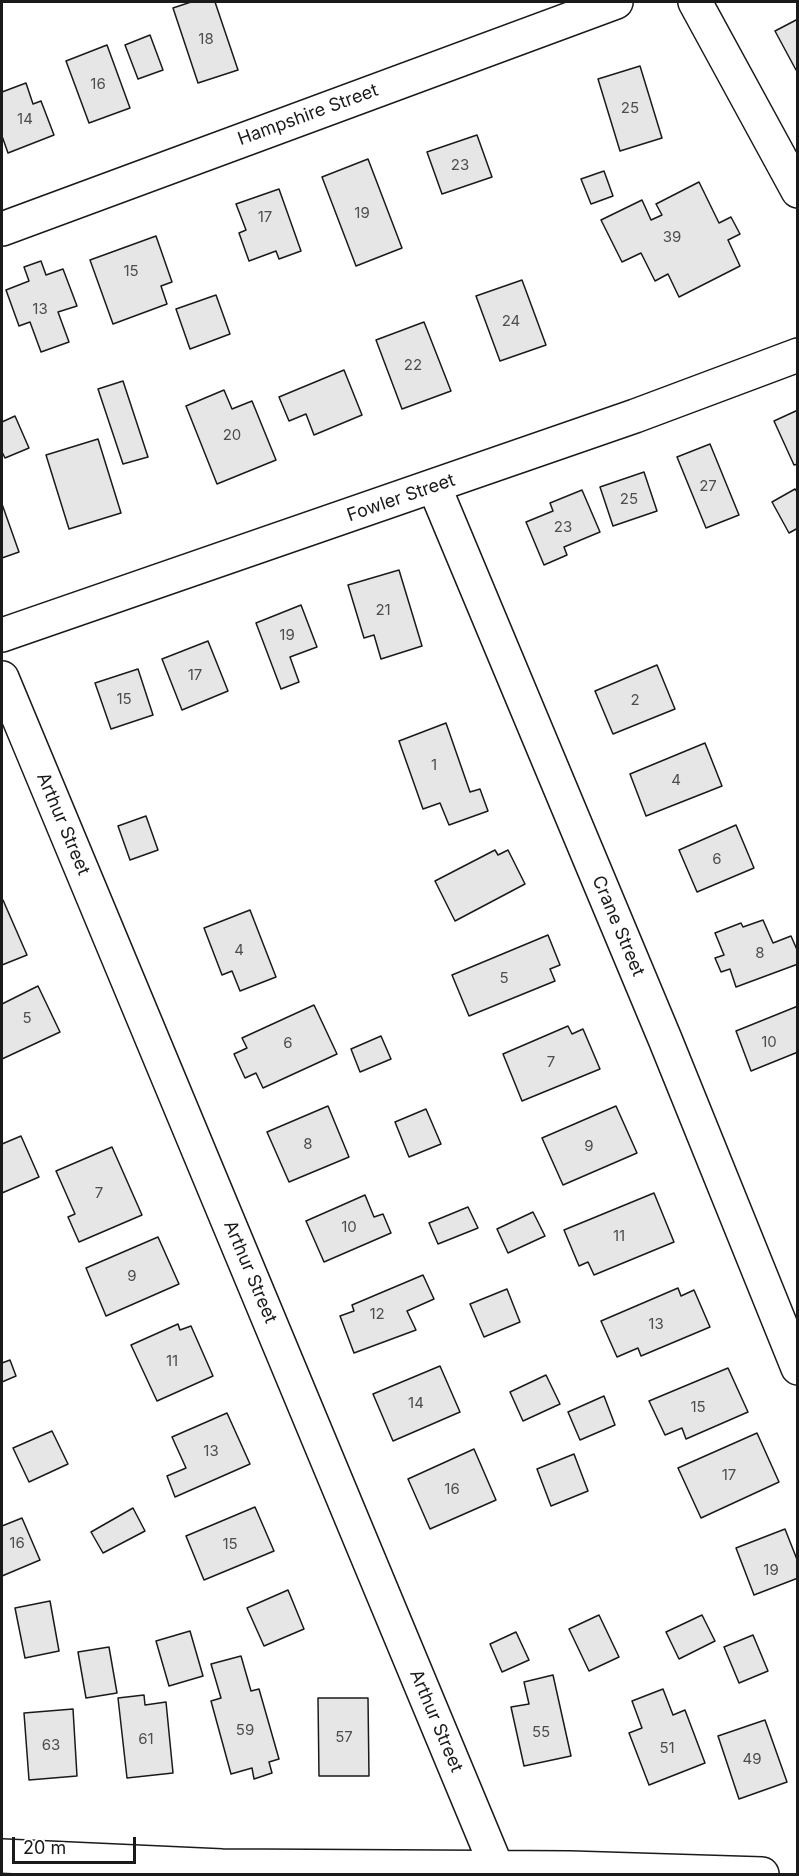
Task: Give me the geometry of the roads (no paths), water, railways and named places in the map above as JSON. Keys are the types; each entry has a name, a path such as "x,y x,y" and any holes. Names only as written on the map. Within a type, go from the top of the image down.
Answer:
{"street":[{"name":"Hampshire Street","path":"2,229 616,2"},
{"path":"695,2 798,191"},
{"name":"Fowler Street","path":"2,635 635,416 798,355"},
{"name":"Crane Street","path":"434,486 665,1039 798,1368"},
{"name":"Arthur Street","path":"2,678 497,1868"},
{"path":"2,1856 222,1866 497,1868 762,1875"}]}
